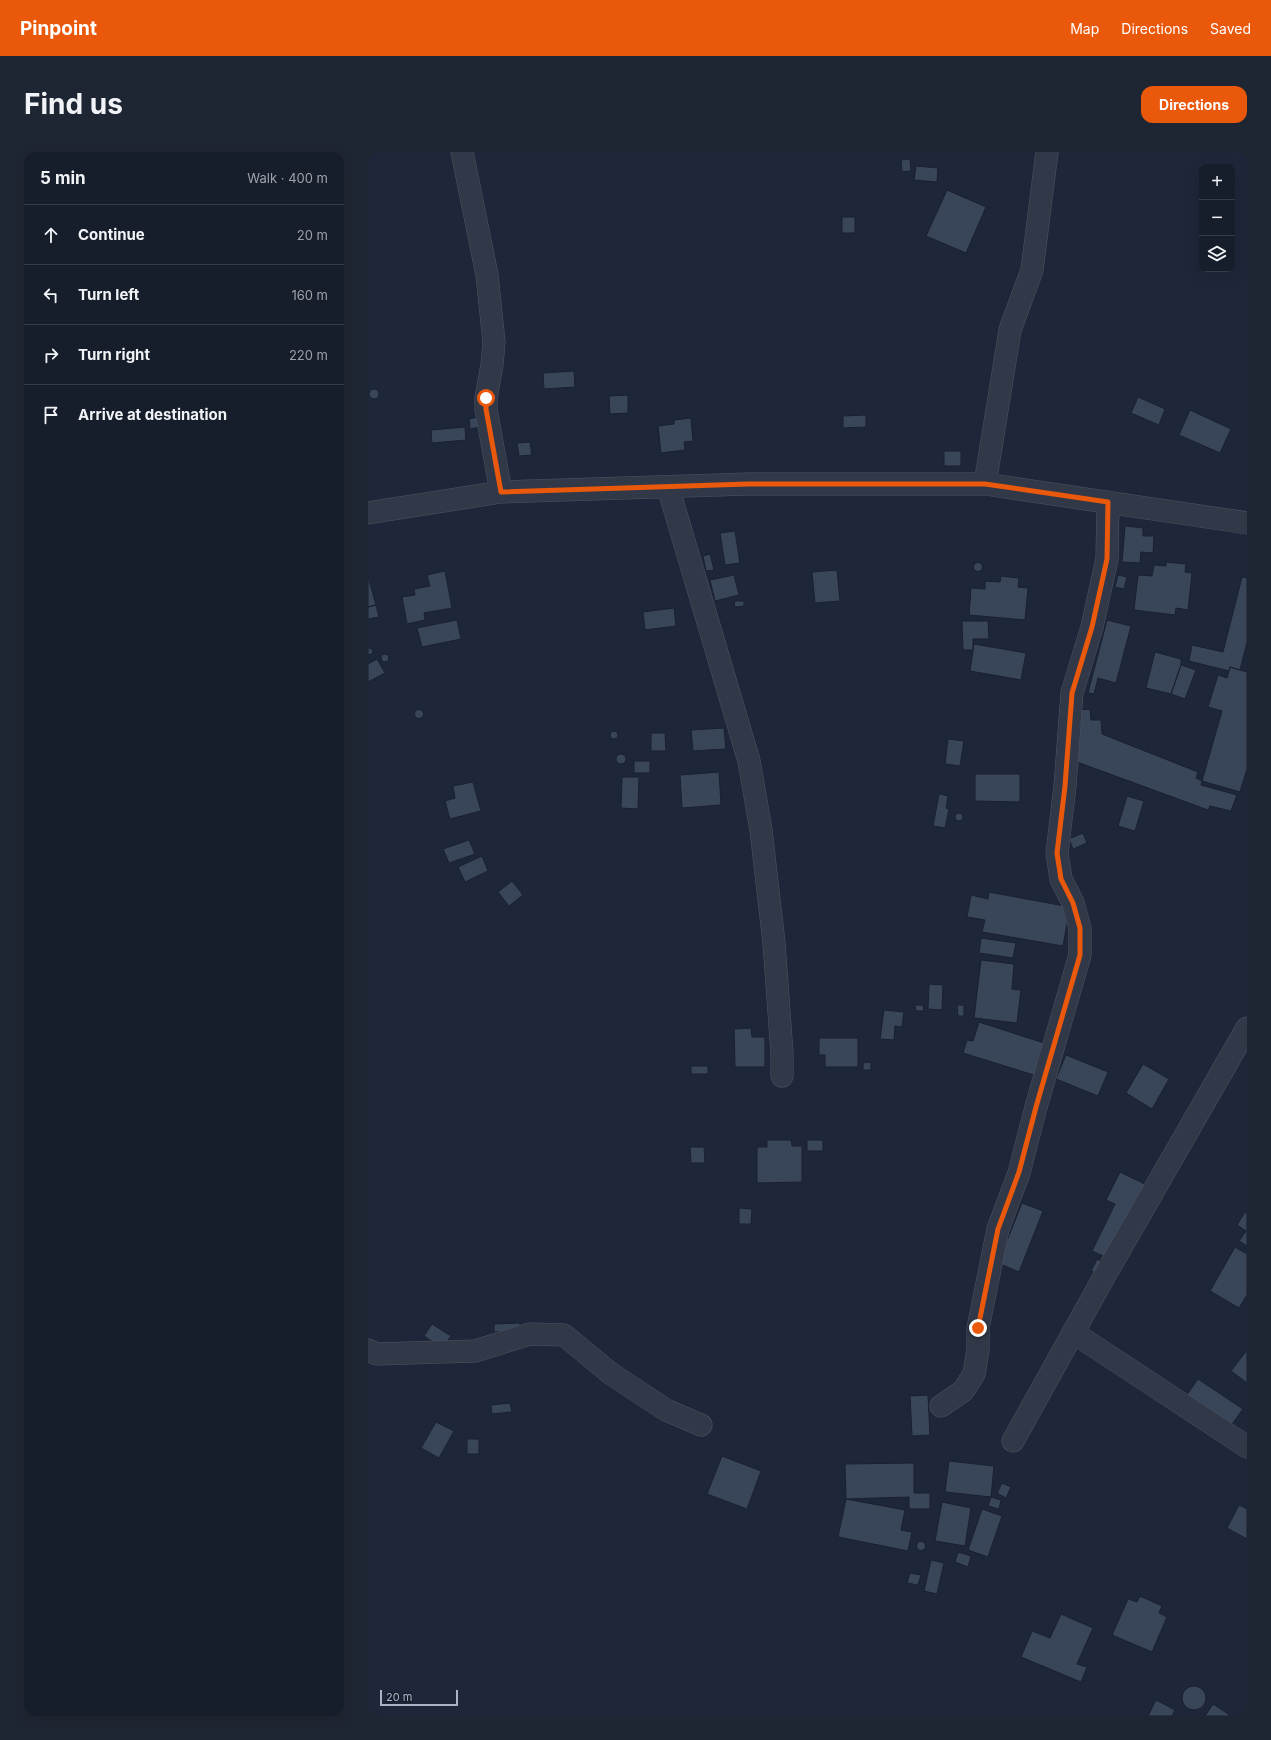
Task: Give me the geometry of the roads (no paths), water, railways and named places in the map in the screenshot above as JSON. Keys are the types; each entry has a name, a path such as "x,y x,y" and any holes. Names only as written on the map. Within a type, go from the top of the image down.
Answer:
{"street":[{"path":"462,152 487,275 494,342 486,398 486,409 501,492"},
{"path":"985,484 1010,330 1032,270 1047,152"},
{"path":"368,513 501,492 748,484 985,484 1247,523"},
{"path":"668,487 749,761 761,830 774,943 782,1053 782,1076"},
{"path":"941,1406 963,1391 974,1374 978,1350 978,1328 998,1229 1019,1172 1036,1107 1080,955 1080,928 1073,903 1061,879 1057,853 1065,786 1072,693 1092,627 1107,559 1108,502"},
{"path":"1013,1441 1247,1028"},
{"path":"1074,1333 1247,1447"},
{"path":"368,1350 377,1354 474,1351 530,1334 564,1335 610,1373 660,1406 701,1425"}]}
